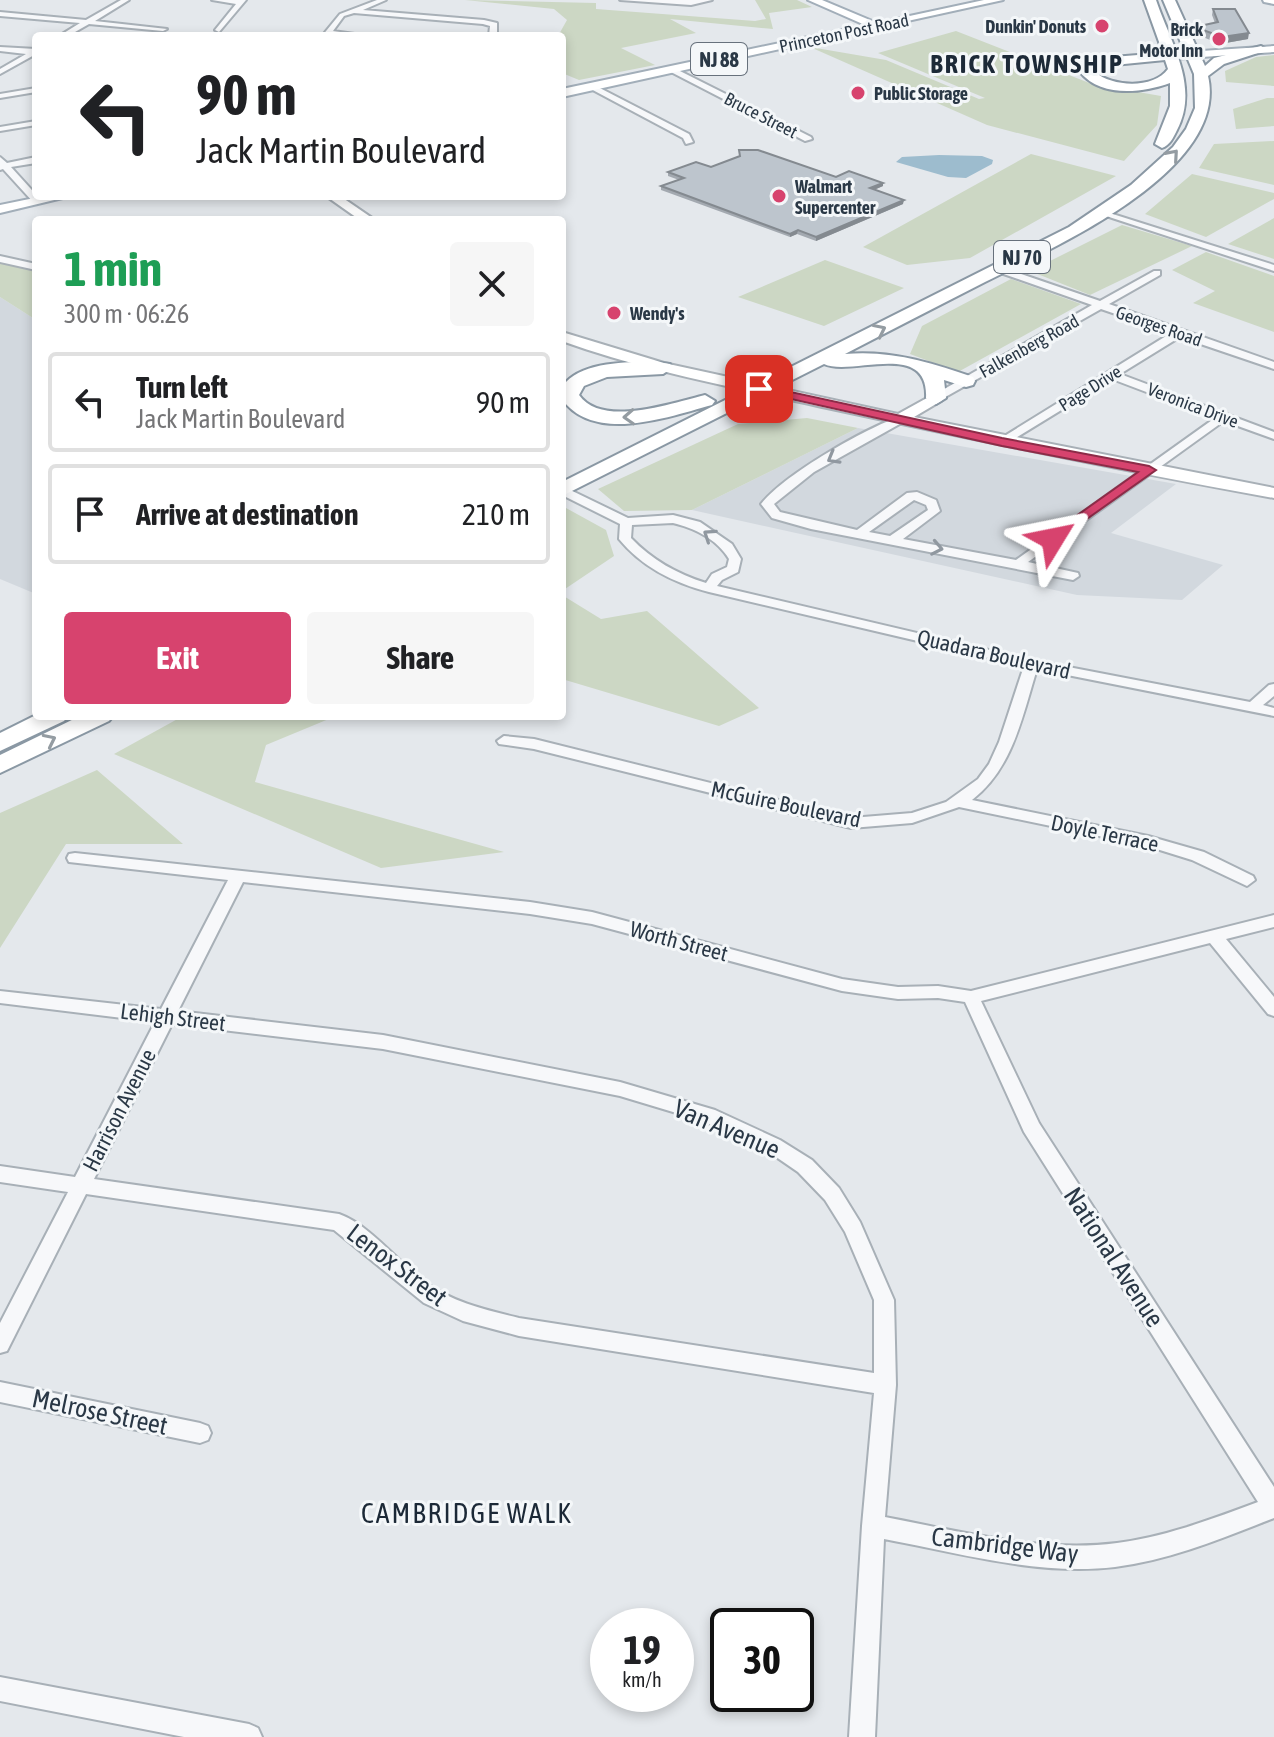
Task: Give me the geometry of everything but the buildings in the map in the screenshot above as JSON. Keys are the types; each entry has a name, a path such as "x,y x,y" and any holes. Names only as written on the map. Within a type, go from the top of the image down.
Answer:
{"highway":[{"name":"NJ 70","path":"566,488 998,269 1103,212 1143,185 1178,152 1203,102 1193,54 1169,0"},
{"name":"NJ 70","path":"566,473 735,384 1084,211 1131,178 1165,141 1177,119 1179,95 1174,62 1149,3"},
{"path":"1199,76 1219,61 1268,49"},
{"path":"1100,62 1174,62 1167,80 1138,86 1100,82 1087,72 1100,62"},
{"path":"796,371 840,359 870,357 917,364 966,381"},
{"path":"917,364 930,373 936,382 936,398"},
{"path":"663,368 629,367 595,374 576,382 569,395 572,405 614,417 657,413 705,401"},
{"path":"0,743 47,720"},
{"path":"0,765 92,720"}],"main road":[{"path":"813,0 876,26"},
{"name":"Princeton Post Road","path":"566,92 998,0"},
{"name":"Princeton Post Road","path":"985,3 1012,0"},
{"path":"1174,62 1193,54 1268,49"},
{"path":"0,209 42,200"}],"street":[{"path":"70,32 126,0"},
{"path":"215,0 242,1"},
{"path":"328,32 338,19 383,0"},
{"path":"623,0 691,3 708,0"},
{"path":"219,30 242,1"},
{"path":"353,11 484,22 494,25 493,32"},
{"path":"0,14 163,29"},
{"path":"0,49 32,52"},
{"path":"0,72 32,54"},
{"name":"Bruce Street","path":"672,69 808,139"},
{"path":"592,86 686,136 689,142"},
{"path":"0,96 32,91"},
{"path":"0,129 32,124"},
{"path":"2,164 32,160"},
{"path":"2,164 32,196"},
{"path":"338,200 363,216"},
{"path":"1103,212 1274,268"},
{"path":"0,259 32,266"},
{"name":"Georges Road","path":"998,269 1274,366"},
{"name":"Falkenberg Road","path":"901,419 1157,273"},
{"name":"Page Drive","path":"1002,442 1179,333"},
{"path":"566,337 663,368 735,384 1002,442 1274,493"},
{"name":"Veronica Drive","path":"1112,375 1274,436"},
{"path":"1018,564 1223,417"},
{"path":"901,419 806,473 773,496 767,504 776,515 1073,576"},
{"path":"566,492 626,522 673,519 696,525 728,547 735,559 733,569 717,577 709,588"},
{"path":"859,534 904,499 917,496 932,503 934,511 893,540"},
{"name":"Quadara Boulevard","path":"626,522 625,539 639,556 682,580 709,588 1032,664 1274,712"},
{"name":"McGuire Boulevard","path":"504,741 534,744 851,823 885,822 926,816 958,802 996,765 1032,664"},
{"path":"1253,707 1274,688"},
{"name":"Doyle Terrace","path":"958,802 1148,841 1198,856 1247,880"},
{"name":"Worth Street","path":"75,858 561,913 592,918 842,985 898,993 938,992 971,997 1274,921"},
{"name":"Harrison Avenue","path":"0,1344 238,876"},
{"path":"1213,935 1274,1009"},
{"name":"Lehigh Street","path":"0,997 345,1037"},
{"name":"National Avenue","path":"971,997 1031,1127 1274,1507"},
{"name":"Van Avenue","path":"345,1037 620,1089 708,1115 773,1145 805,1166 832,1194 874,1271 884,1300 885,1385 873,1526 862,1737"},
{"name":"Lenox Street","path":"0,1174 339,1222 428,1295 462,1313 519,1327 885,1385"},
{"name":"Melrose Street","path":"0,1392 200,1433"},
{"name":"Cambridge Way","path":"873,1526 1052,1556 1113,1556 1176,1544 1274,1507"},
{"path":"0,1689 249,1737"}],"shaded area":[{"path":"0,297 32,317 32,592 0,579"},
{"path":"858,428 1176,484 1111,533 1223,565 1182,600 1077,595 692,510"}],"green space":[{"path":"465,0 596,3 596,9 755,21 766,19 755,0 797,0 812,7 769,13 773,29 670,19 696,33 621,48 655,65 579,80 566,75 566,32 560,32 567,20 554,9"},
{"path":"956,31 1092,84 1161,96 1157,125 1124,161 987,125 810,47 886,60 979,99 985,98 878,53"},
{"path":"1274,55 1274,86 1226,82 1225,71 1256,57"},
{"path":"1274,98 1274,126 1236,129 1233,109"},
{"path":"1274,141 1274,185 1199,168 1214,144"},
{"path":"1031,154 1116,176 970,258 907,265 863,247"},
{"path":"1192,174 1274,193 1274,199 1206,237 1145,214"},
{"path":"1274,218 1274,259 1228,244"},
{"path":"1122,225 1192,246 1090,295 1030,271"},
{"path":"1206,252 1274,276 1274,332 1193,303 1215,291 1172,270"},
{"path":"825,260 904,288 824,326 738,297"},
{"path":"0,261 32,266 32,317 0,297"},
{"path":"1011,279 1081,304 958,372 910,354 922,326"},
{"path":"807,418 858,428 692,510 624,511 598,489 738,424"},
{"path":"566,508 606,530 614,556 566,588"},
{"path":"566,597 601,619 647,611 759,708 719,726 566,680"},
{"path":"176,720 326,720 266,745 255,782 504,852 381,868 114,754"},
{"path":"97,770 183,844 66,844 0,948 0,813"}],"water":[{"path":"982,156 993,160 992,164 966,178 948,177 896,162 902,157"}],"place":[{"name":"Dunkin' Donuts","path":"1102,26"},
{"name":"Brick Motor Inn","path":"1219,39"},
{"name":"Public Storage","path":"858,93"},
{"name":"Walmart Supercenter","path":"779,196"},
{"name":"Wendy's","path":"614,313"}],"district":[{"name":"BRICK TOWNSHIP","path":"1027,64"},
{"name":"CAMBRIDGE WALK","path":"467,1513"}],"route":[{"path":"759,389 1002,442 1149,470 1053,539"}]}
